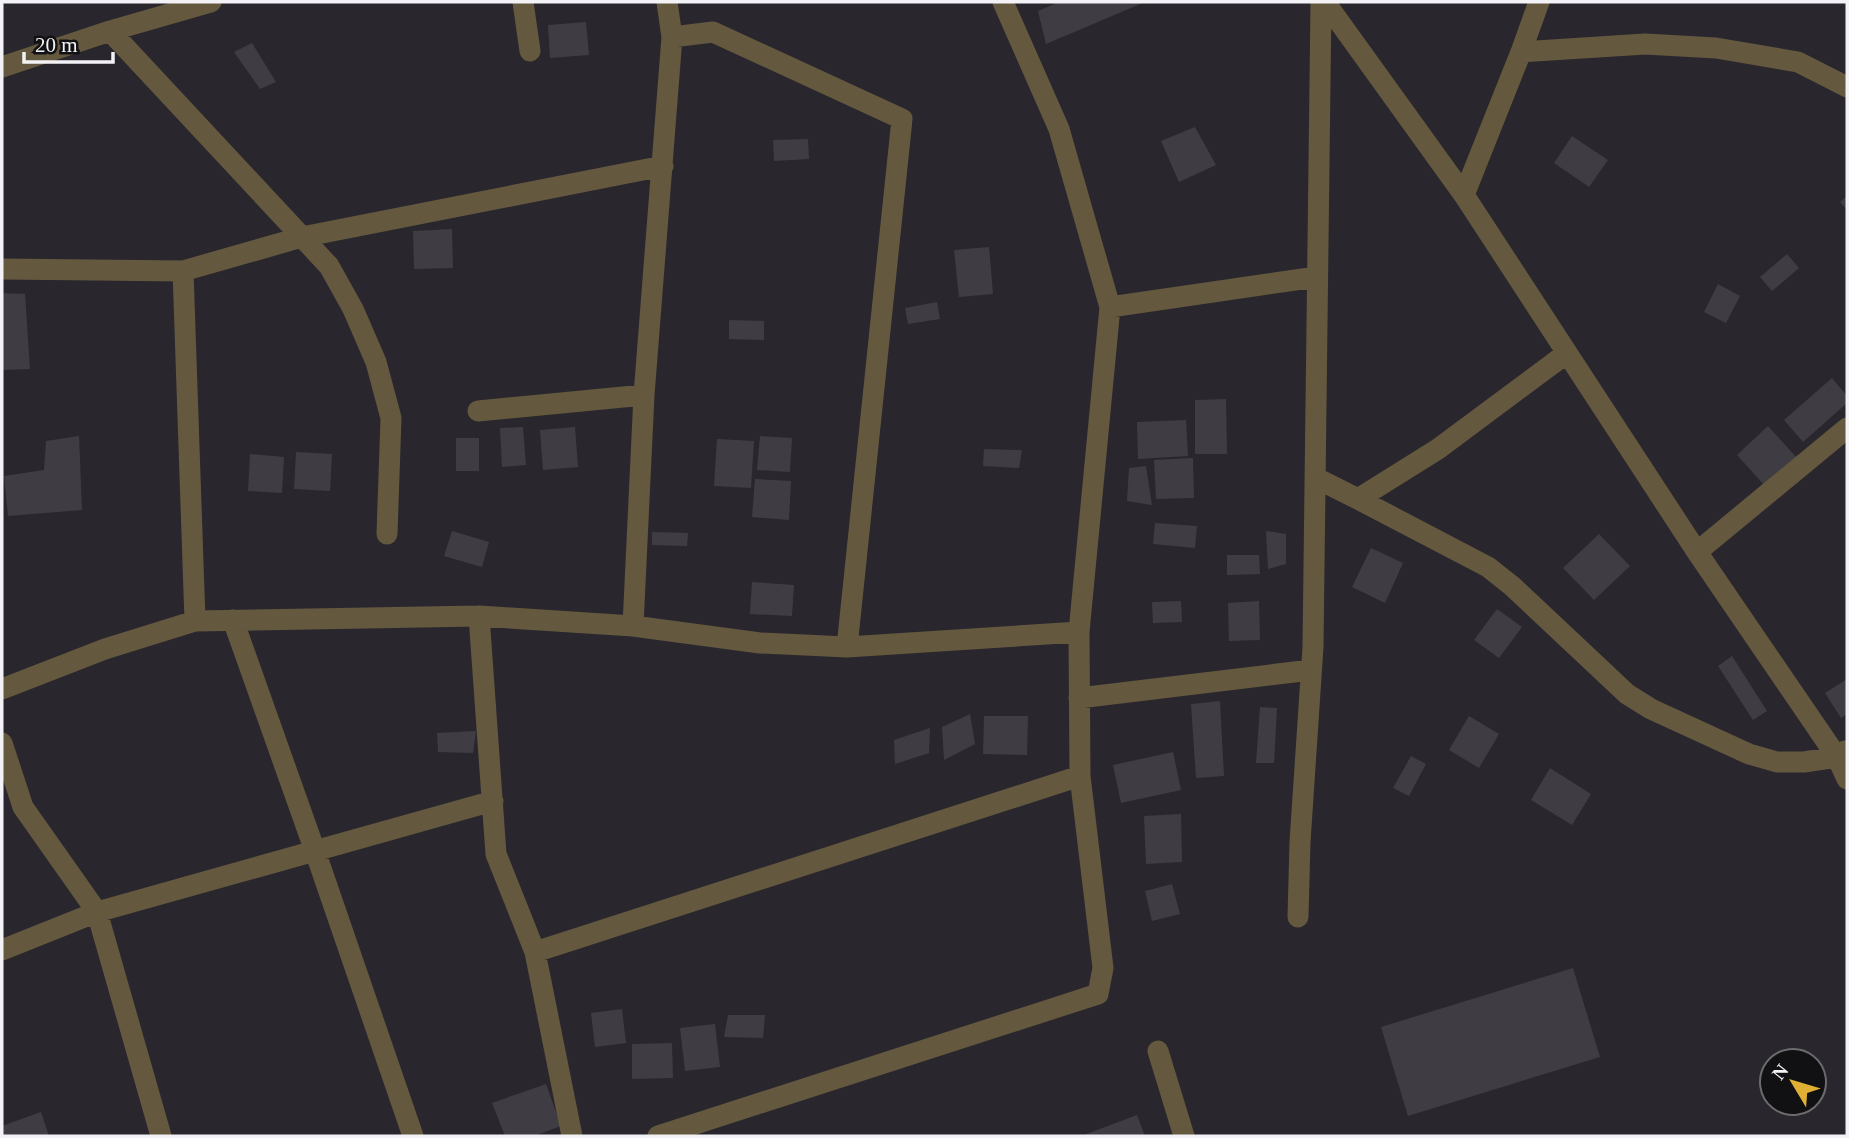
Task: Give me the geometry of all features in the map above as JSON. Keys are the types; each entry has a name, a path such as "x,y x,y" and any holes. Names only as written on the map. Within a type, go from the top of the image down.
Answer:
{"street":[{"path":"2,67 110,31 211,2"},
{"path":"523,2 530,51"},
{"path":"633,626 644,395 672,37 667,2"},
{"path":"658,1136 1098,994 1103,968 1080,776 1079,632 1110,307 1059,129 1003,2"},
{"path":"1323,2 1464,195 1697,552 1842,753 1847,779"},
{"path":"1298,917 1300,842 1313,647 1316,277 1323,2"},
{"path":"1464,195 1539,2"},
{"path":"110,31 328,266 353,309 376,362 391,418 387,534"},
{"path":"672,37 713,32 902,119 847,647"},
{"path":"1521,52 1646,44 1716,48 1798,62 1847,88"},
{"path":"2,269 183,271 302,237 663,166"},
{"path":"183,271 195,621"},
{"path":"1110,307 1316,277"},
{"path":"1358,499 1438,449 1567,353"},
{"path":"478,411 644,395"},
{"path":"1697,552 1847,428"},
{"path":"1315,478 1488,567 1512,586 1627,694 1651,709 1749,754 1777,762 1804,762 1842,753"},
{"path":"2,689 105,649 195,621 479,616 633,626 760,643 847,647 1079,632"},
{"path":"479,616 496,854 535,951 572,1136"},
{"path":"233,620 413,1136"},
{"path":"1079,698 1311,670"},
{"path":"2,743 23,807 97,912 161,1136"},
{"path":"535,951 1080,776"},
{"path":"2,950 97,912 493,801"},
{"path":"1158,1051 1184,1136"}],"building":[{"path":"1059,2 1145,2 1046,44 1038,11"},
{"path":"586,22 589,55 550,58 548,25"},
{"path":"252,43 276,82 260,89 234,52"},
{"path":"1195,127 1216,165 1179,182 1161,141"},
{"path":"1572,136 1608,160 1589,187 1554,163"},
{"path":"808,139 809,159 774,161 773,140"},
{"path":"1847,196 1847,210 1840,202"},
{"path":"452,229 453,268 414,269 413,231"},
{"path":"989,247 993,294 959,297 954,250"},
{"path":"1787,254 1799,268 1772,291 1760,277"},
{"path":"1718,284 1740,296 1726,323 1704,312"},
{"path":"2,293 25,294 30,369 2,370"},
{"path":"937,302 940,319 908,324 905,308"},
{"path":"729,320 764,321 764,340 729,339"},
{"path":"1832,378 1847,396 1847,403 1803,442 1784,420"},
{"path":"1226,399 1227,454 1195,454 1195,400"},
{"path":"1186,420 1188,456 1138,459 1137,422"},
{"path":"1768,426 1797,458 1766,487 1737,455"},
{"path":"523,427 526,465 502,467 500,428"},
{"path":"575,427 578,467 543,470 540,430"},
{"path":"79,436 82,510 8,516 4,476 44,470 46,441"},
{"path":"760,436 792,438 790,472 757,470"},
{"path":"456,438 479,438 479,471 456,471"},
{"path":"717,439 754,441 751,488 714,486"},
{"path":"984,449 1022,450 1019,468 983,466"},
{"path":"296,452 332,454 330,491 294,489"},
{"path":"250,454 284,457 282,493 248,491"},
{"path":"1193,458 1194,498 1156,499 1154,460"},
{"path":"1146,466 1152,505 1127,501 1129,468"},
{"path":"755,479 791,481 789,520 752,517"},
{"path":"1155,523 1197,526 1195,548 1153,544"},
{"path":"452,531 489,542 482,567 444,556"},
{"path":"1266,531 1286,534 1286,564 1268,569"},
{"path":"652,532 688,533 687,546 652,545"},
{"path":"1599,534 1630,566 1594,600 1563,568"},
{"path":"1371,548 1403,563 1385,603 1352,587"},
{"path":"1227,555 1259,555 1260,574 1227,575"},
{"path":"752,582 794,585 792,616 750,614"},
{"path":"1181,601 1182,622 1153,623 1152,602"},
{"path":"1259,601 1260,640 1229,641 1228,603"},
{"path":"1497,609 1522,627 1499,658 1474,640"},
{"path":"1732,656 1767,711 1753,720 1718,666"},
{"path":"1847,679 1847,714 1841,718 1825,693"},
{"path":"1220,701 1224,776 1196,778 1191,704"},
{"path":"1260,707 1277,708 1274,763 1256,763"},
{"path":"970,714 975,744 944,760 942,727"},
{"path":"984,716 1028,716 1027,755 983,754"},
{"path":"1469,716 1499,734 1479,768 1449,750"},
{"path":"930,728 929,753 895,764 894,740"},
{"path":"476,731 473,753 438,752 437,733"},
{"path":"1173,752 1181,790 1121,803 1113,765"},
{"path":"1411,756 1426,764 1409,796 1393,788"},
{"path":"1550,768 1591,794 1572,825 1531,800"},
{"path":"1181,814 1182,862 1146,864 1144,816"},
{"path":"1172,884 1180,914 1152,921 1145,891"},
{"path":"1573,968 1600,1057 1408,1116 1381,1027"},
{"path":"622,1009 626,1043 595,1047 591,1013"},
{"path":"728,1015 765,1015 763,1038 724,1037"},
{"path":"715,1024 720,1067 685,1071 680,1028"},
{"path":"672,1043 673,1078 632,1079 632,1044"},
{"path":"546,1084 561,1126 534,1136 505,1136 492,1103"},
{"path":"41,1112 49,1136 2,1136 2,1126"},
{"path":"1137,1115 1145,1136 1081,1136"}]}
